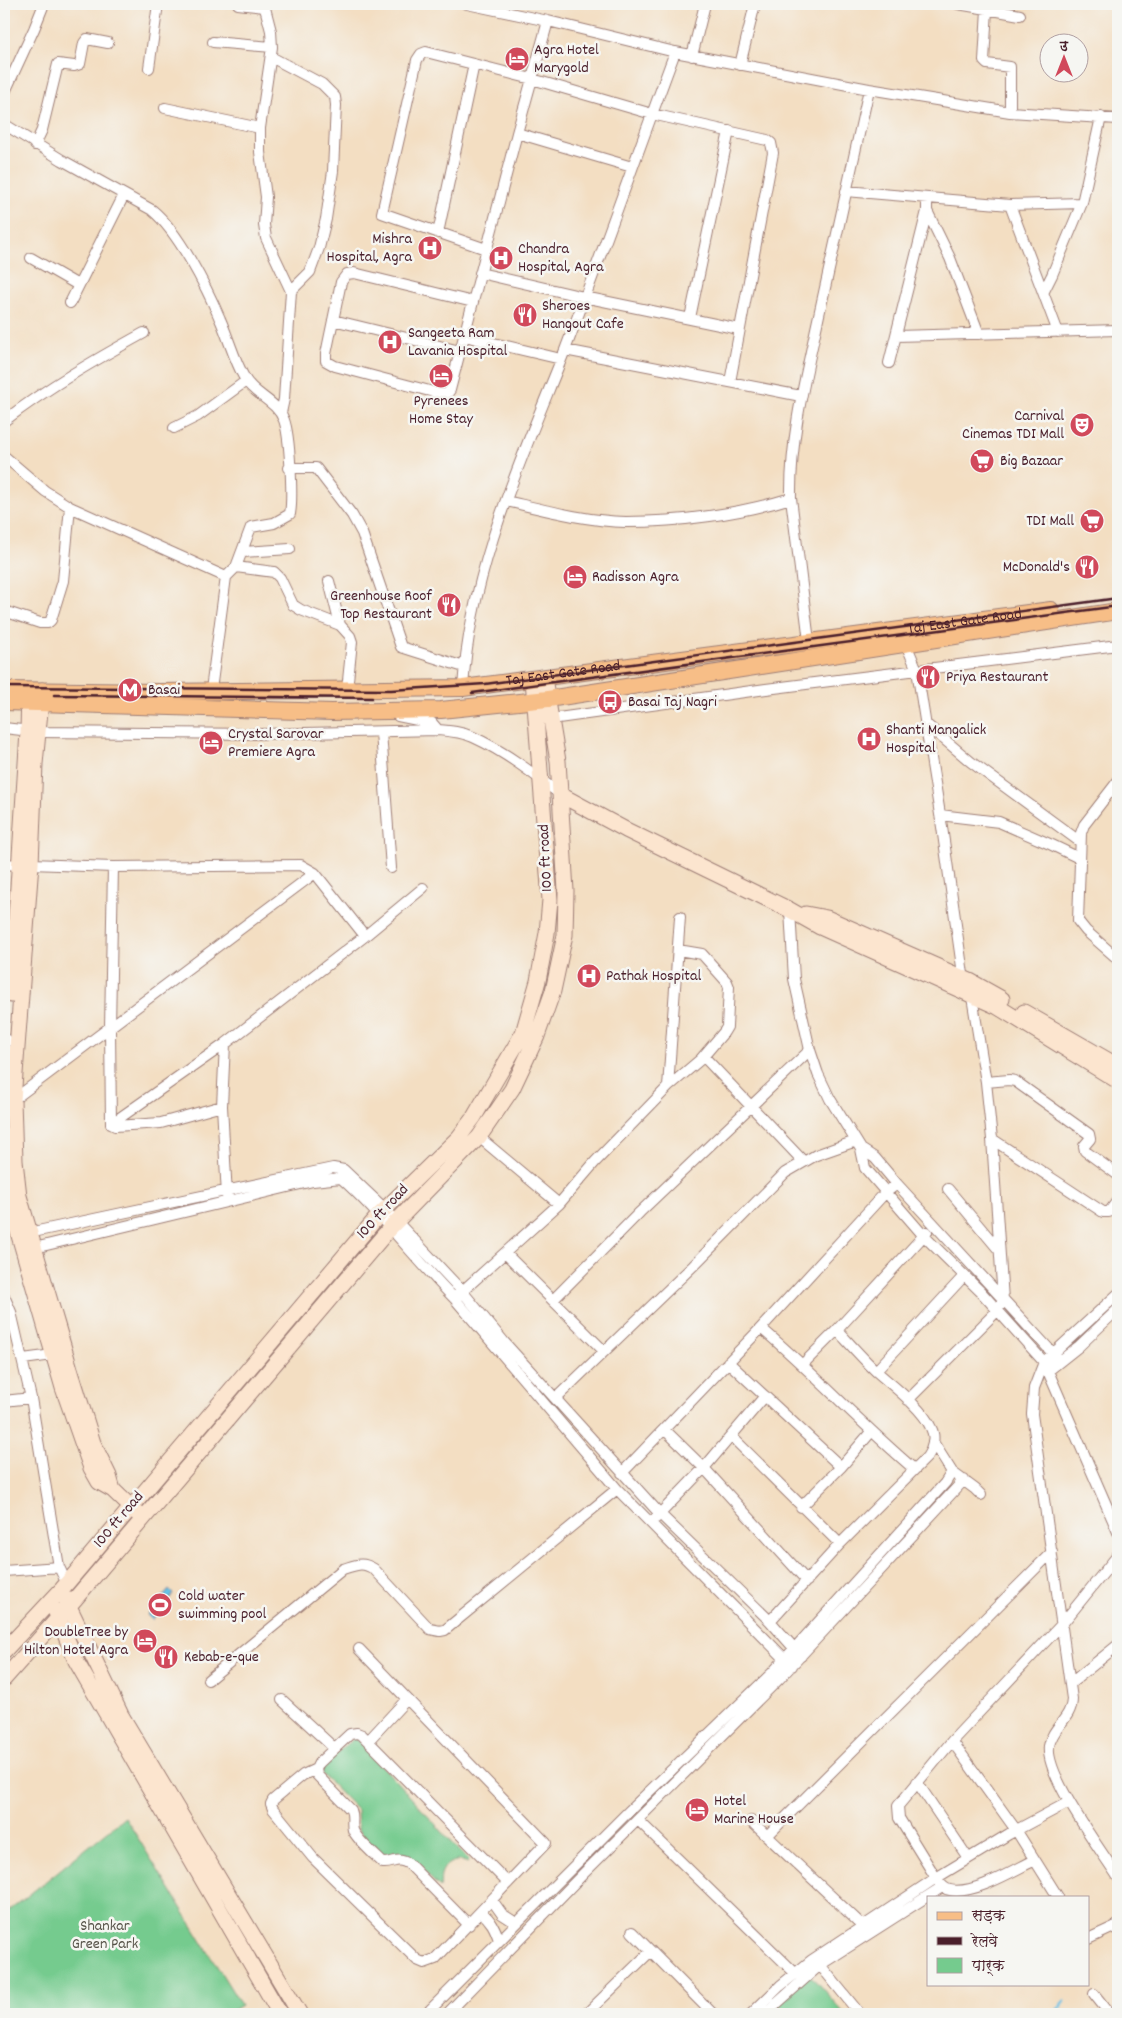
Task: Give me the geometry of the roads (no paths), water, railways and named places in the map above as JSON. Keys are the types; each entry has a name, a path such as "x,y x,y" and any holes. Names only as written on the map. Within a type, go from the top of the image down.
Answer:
{"main road":[{"name":"Taj East Gate Road","path":"4,690 35,696 212,690 463,688 1118,601"},
{"path":"4,702 35,696 332,712 441,710 541,700 1118,611"}],"street":[{"path":"4,94 44,4"},
{"path":"149,68 158,4"},
{"path":"212,690 226,577 236,567 251,526 274,523 290,514 290,468 287,433 281,413 284,399 291,291 266,238 264,225 266,196 260,152 260,128 271,52 271,31 264,5 238,4"},
{"path":"467,4 548,21 692,56 869,89 1010,112 1118,119"},
{"path":"692,56 705,4"},
{"path":"740,65 755,4"},
{"path":"958,4 1020,15"},
{"path":"987,9 984,61 987,64 1010,67 1010,112"},
{"path":"473,302 354,273 347,274 341,282 326,357 329,364 441,394 447,394 450,390 548,21"},
{"path":"35,144 42,130 58,64 74,66 80,64 84,43 87,39 108,43"},
{"path":"213,42 271,52 322,84 335,97 331,190 322,238 310,272 291,291"},
{"path":"486,249 384,214 382,208 417,60 421,54 426,52 532,79 652,114 767,140 773,148 730,382"},
{"path":"463,688 464,667 474,609 506,501 563,354 675,52"},
{"path":"438,232 474,64"},
{"path":"810,641 791,498 792,458 801,396 869,89"},
{"path":"165,108 260,128"},
{"path":"1044,291 1082,203 1101,118"},
{"path":"4,124 35,144 152,210 167,225 212,302 246,381 281,413"},
{"path":"690,318 729,131"},
{"path":"517,133 632,167"},
{"path":"846,192 1010,204 1082,203"},
{"path":"70,304 124,194"},
{"path":"889,363 927,211 927,198"},
{"path":"1010,204 1058,332"},
{"path":"927,211 950,258 979,334"},
{"path":"31,258 78,285"},
{"path":"480,273 739,329"},
{"path":"333,320 460,351"},
{"path":"896,336 1118,330"},
{"path":"4,422 54,385 89,363 144,333"},
{"path":"464,336 801,396"},
{"path":"174,428 198,416 246,381"},
{"path":"4,456 45,490 70,507 226,577"},
{"path":"290,468 316,468 352,514 362,533 401,647 464,667"},
{"path":"506,501 576,516 626,522 716,515 746,510 791,498"},
{"path":"4,611 40,623 48,623 51,620 63,581 70,507"},
{"path":"243,552 290,549"},
{"path":"236,567 274,572 280,578 293,605 340,625 350,636 352,642 347,690"},
{"path":"329,581 340,625"},
{"path":"906,644 917,670 968,987 986,1082 992,1138 1003,1300 997,1310 908,1400"},
{"path":"551,720 917,670 1118,645"},
{"name":"100 ft road","path":"4,1651 60,1591 382,1212 459,1137 474,1117 523,1033 540,972 547,933 550,900 540,779 541,700 539,679"},
{"path":"4,1119 6,1044 18,864 33,732 35,696"},
{"name":"100 ft road","path":"4,1679 393,1225 479,1138 512,1089 537,1036 553,990 562,956 565,935 566,891 558,761 551,720 541,700"},
{"path":"332,712 376,713 432,723 438,730"},
{"path":"926,724 971,762 1079,841"},
{"path":"4,728 33,732 261,734 438,730 472,736 540,779 561,796 683,859 790,910 827,918 968,987 1118,1066"},
{"path":"381,732 391,868"},
{"path":"1118,781 1084,825 1079,841 1078,920 1086,931 1118,959"},
{"path":"940,815 998,822 1052,844 1079,858"},
{"path":"18,864 113,868 301,865 315,873 364,936"},
{"path":"18,864 13,1100 15,1161 24,1234"},
{"path":"111,1124 110,1028 113,868"},
{"path":"13,1100 315,873"},
{"path":"111,1124 225,1044 364,936 422,888"},
{"path":"790,910 794,979 810,1050 830,1100 858,1145 865,1168 923,1235 997,1310 1046,1366 1118,1532"},
{"path":"668,1087 680,917"},
{"path":"458,1295 559,1204 595,1162 668,1087 701,1059 727,1027 730,987 727,982 702,954 678,950"},
{"path":"968,987 1118,1081"},
{"path":"225,1044 222,1106 227,1201"},
{"path":"553,1300 640,1212 810,1050"},
{"path":"701,1059 706,1059 803,1161"},
{"path":"986,1082 1015,1081 1089,1134 1090,1139 1084,1146 1085,1150 1117,1172"},
{"path":"111,1124 115,1126 139,1126 161,1123 222,1106"},
{"path":"479,1138 559,1204"},
{"path":"992,1138 1103,1212 1109,1212 1118,1200"},
{"path":"556,1398 693,1266 785,1173 803,1161 858,1145"},
{"path":"858,1145 875,1158 935,1226 1057,1357"},
{"path":"24,1234 226,1190 340,1168 347,1172 393,1225 556,1398 660,1514 770,1621 798,1652"},
{"path":"4,1170 7,1194 24,1234 92,1443 109,1476 113,1490"},
{"path":"29,1250 227,1201 336,1178 341,1178 382,1212"},
{"path":"622,1473 761,1328 885,1193 897,1184"},
{"path":"948,1189 999,1250"},
{"path":"803,1364 837,1330 923,1235 935,1226"},
{"path":"29,1250 53,1355 91,1468 99,1482 113,1490 143,1518"},
{"path":"505,1253 604,1350"},
{"path":"876,1371 964,1276"},
{"path":"1118,1294 1046,1366 1034,1388 1032,1414 1071,1683 1072,1706 1070,1713 1050,1739 1048,1754 1069,1802 1118,1877"},
{"path":"458,1295 618,1489 650,1524 788,1663"},
{"path":"4,1296 7,1312 23,1359 31,1398 59,1567 63,1612 76,1661 280,2014"},
{"path":"1057,1357 1078,1347 1118,1309"},
{"path":"761,1328 803,1364 870,1432 914,1469"},
{"path":"770,1621 840,1544 929,1454 933,1442 934,1436 929,1423 837,1330"},
{"path":"23,1359 53,1355"},
{"path":"728,1362 841,1467"},
{"path":"650,1524 732,1437 765,1396"},
{"path":"4,1402 31,1398"},
{"path":"664,1429 704,1468 807,1581"},
{"path":"801,1507 841,1467 870,1432"},
{"path":"732,1437 840,1544"},
{"path":"933,1442 952,1472 981,1495"},
{"path":"447,2014 638,1820 788,1663 945,1483 952,1472"},
{"path":"798,1652 964,1480"},
{"path":"208,1680 343,1570 358,1564 366,1564 374,1569 430,1628 440,1631 445,1630 618,1489"},
{"path":"767,1836 1052,1552"},
{"path":"1035,1860 993,1880 969,1888 950,1890 942,1887 897,1814 898,1806 952,1742 1062,1624 1118,1555"},
{"path":"4,1572 59,1567"},
{"path":"63,1612 122,1716 300,2014"},
{"path":"1071,1683 1118,1645"},
{"path":"316,1769 303,1775 273,1800 271,1804 277,1816 313,1858 417,1960 424,1963 435,1960 546,1843 359,1649"},
{"path":"426,2014 516,1923 788,1663"},
{"path":"368,1741 407,1699"},
{"path":"282,1700 334,1748"},
{"path":"469,1925 409,1864 396,1859 388,1863 383,1862 359,1839 354,1832 351,1810 316,1775 319,1763 353,1733 358,1733 508,1883"},
{"path":"952,1742 1016,1830 1057,1896"},
{"path":"917,1782 968,1858"},
{"path":"751,2014 795,1973 863,1926 968,1858 1069,1802"},
{"path":"638,1820 795,1973"},
{"path":"751,1821 863,1926"},
{"path":"928,1896 942,1887"},
{"path":"765,2014 820,1965 927,1897"},
{"path":"492,1900 502,1914 516,1923"},
{"path":"481,1912 490,1919 499,1940"},
{"path":"1090,1938 1118,1925"},
{"path":"632,1932 713,2014"},
{"path":"586,2014 651,1951"},
{"path":"820,1965 860,2014"},
{"path":"1094,1994 1110,2014"}],"water":[{"name":"Cold water swimming pool","path":"169,1590 173,1594 152,1620 147,1615"}],"waterway":[{"path":"1056,2014 1064,2001"}],"railway":[{"path":"4,687 391,690 485,684 1118,598"},
{"path":"472,693 1118,606"},
{"path":"54,695 372,698"}],"place":[{"name":"Agra Hotel Marygold","path":"517,59"},
{"name":"Mishra Hospital, Agra","path":"430,248"},
{"name":"Chandra Hospital, Agra","path":"501,258"},
{"name":"Sheroes Hangout Cafe","path":"525,315"},
{"name":"Sangeeta Ram Lavania Hospital","path":"390,342"},
{"name":"Pyrenees Home Stay","path":"441,376"},
{"name":"Carnival Cinemas TDI Mall","path":"1082,425"},
{"name":"Big Bazaar","path":"982,461"},
{"name":"TDI Mall","path":"1092,521"},
{"name":"McDonald's","path":"1087,567"},
{"name":"Radisson Agra","path":"575,577"},
{"name":"Greenhouse Roof Top Restaurant","path":"449,605"},
{"name":"Priya Restaurant","path":"928,677"},
{"name":"Basai","path":"130,690"},
{"name":"Basai Taj Nagri","path":"610,702"},
{"name":"Shanti Mangalick Hospital","path":"869,739"},
{"name":"Crystal Sarovar Premiere Agra","path":"211,743"},
{"name":"Pathak Hospital","path":"589,976"},
{"name":"Cold water swimming pool","path":"160,1605"},
{"name":"DoubleTree by Hilton Hotel Agra","path":"145,1641"},
{"name":"Kebab-e-que","path":"166,1657"},
{"name":"Hotel Marine House","path":"697,1810"}],"park label":[{"name":"Shankar Green Park","path":"105,1935"}]}
